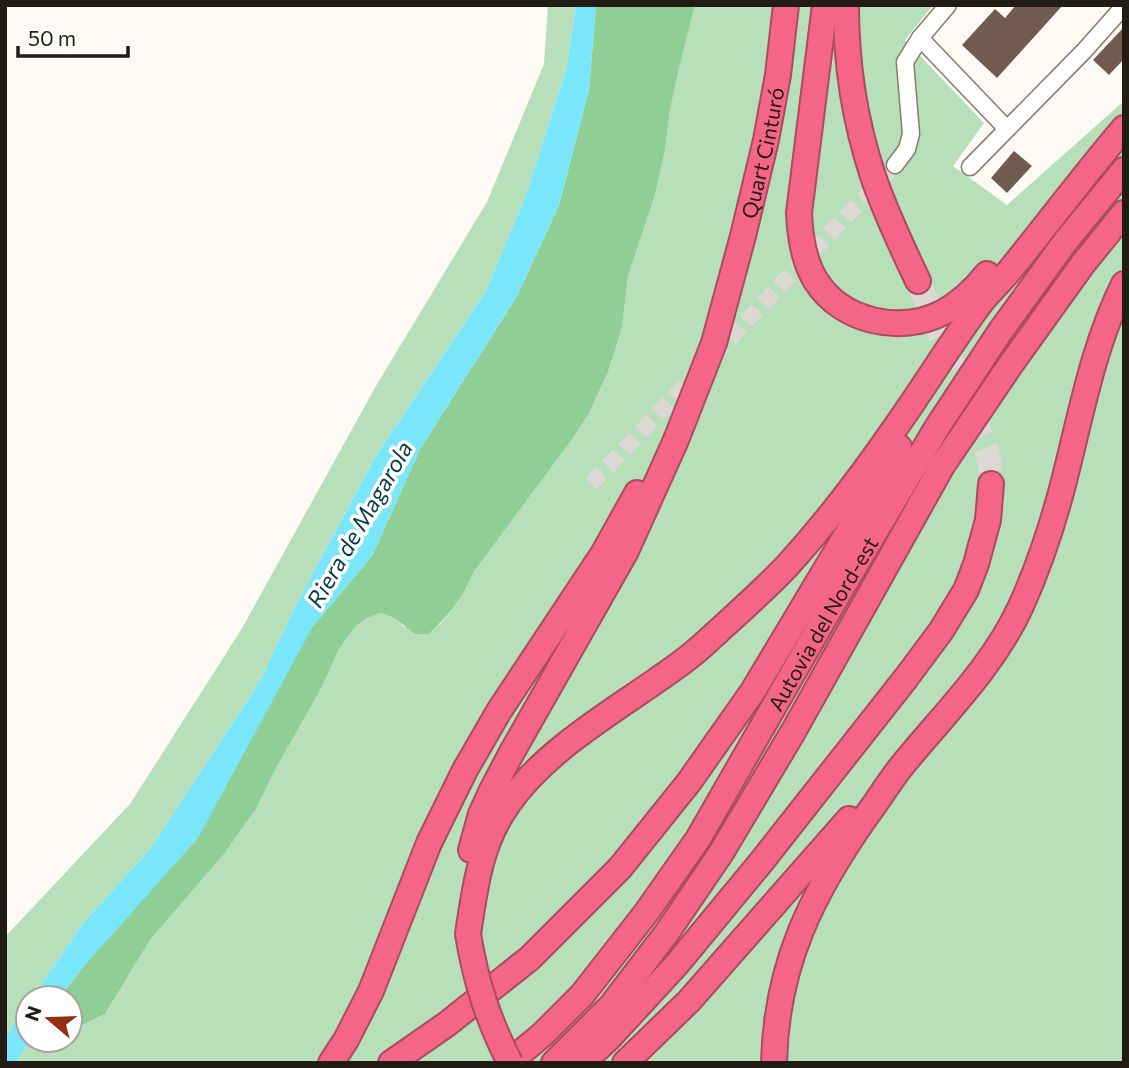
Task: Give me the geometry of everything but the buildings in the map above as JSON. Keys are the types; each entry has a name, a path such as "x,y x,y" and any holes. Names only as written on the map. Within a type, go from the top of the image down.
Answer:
{"highway":[{"name":"Quart Cinturó","path":"725,298 766,140 778,75 786,5"},
{"path":"825,5 799,227 817,282 825,293 846,309 876,321 906,323 942,313 970,293 984,278 1063,182 1093,164"},
{"path":"846,5 846,34 852,85 864,144 882,200 918,281"},
{"path":"468,934 482,856 508,803 550,758 691,656 786,567 828,519 893,431 983,299 1009,271 1124,128"},
{"name":"Autovia del Nord-est","path":"509,1063 582,995 646,913 698,839 938,426 1016,309 1065,242 1124,170"},
{"name":"Autovia del Nord-est","path":"554,1063 611,1006 666,934 721,853 793,732 942,466 1082,265 1124,213"},
{"path":"391,1063 447,1024 530,958 620,867 689,782 753,691 944,372 1009,271"},
{"path":"625,1063 689,1001 826,844 900,768 948,713 993,653 1020,609 1047,540 1094,363 1124,284"},
{"path":"509,1063 483,1003 473,964 464,905 468,862 481,814 512,752 626,551 676,440 714,343 725,298"},
{"path":"331,1063 371,991 429,844 465,770 499,712 603,554 648,472 725,298"},
{"path":"582,1063 608,1039 677,964 762,861 941,631 966,590 975,564 988,520 991,484"},
{"path":"774,1063 781,999 803,922 833,865 900,768"}],"street":[{"path":"895,165 907,149 911,134 905,62 920,38 948,5"},
{"path":"970,167 1084,51 1124,6"},
{"path":"920,38 1007,129"}],"green space":[{"path":"548,5 576,5 567,66 527,192 486,291 377,454 298,601 260,681 151,848 83,923 42,984 14,984 14,1024 5,1037 5,937 130,804 241,630 376,386 487,202 544,64"},
{"path":"596,5 695,5 670,110 655,195 628,276 622,328 608,372 589,413 473,573 465,591 435,628 428,634 415,634 394,618 381,613 356,626 339,649 322,687 256,809 224,854 150,940 105,1014 84,1024 84,984 70,984 313,626 372,556 420,449 517,296 559,205 589,89"},
{"path":"695,5 933,5 905,40 984,123 953,166 1007,205 1124,101 1124,1063 16,1063 21,1054 84,1054 84,1024 105,1014 150,940 224,854 256,809 322,687 339,649 356,626 381,613 394,618 404,627 439,625 459,600 473,573 573,438 589,413 608,372 622,328 628,276 655,195 679,69"}],"water":[{"name":"Riera de Magarola","path":"576,5 596,5 589,89 559,205 517,296 420,449 372,556 313,626 198,838 70,984 42,984 83,923 151,848 260,681 298,601 377,454 486,291 527,192 567,66"},
{"path":"14,1024 14,1054 21,1054 16,1063 5,1063 5,1037"}],"tunnel":[{"path":"713,356 895,165"},
{"path":"918,281 987,450 991,484"},
{"path":"591,484 698,372"}]}
